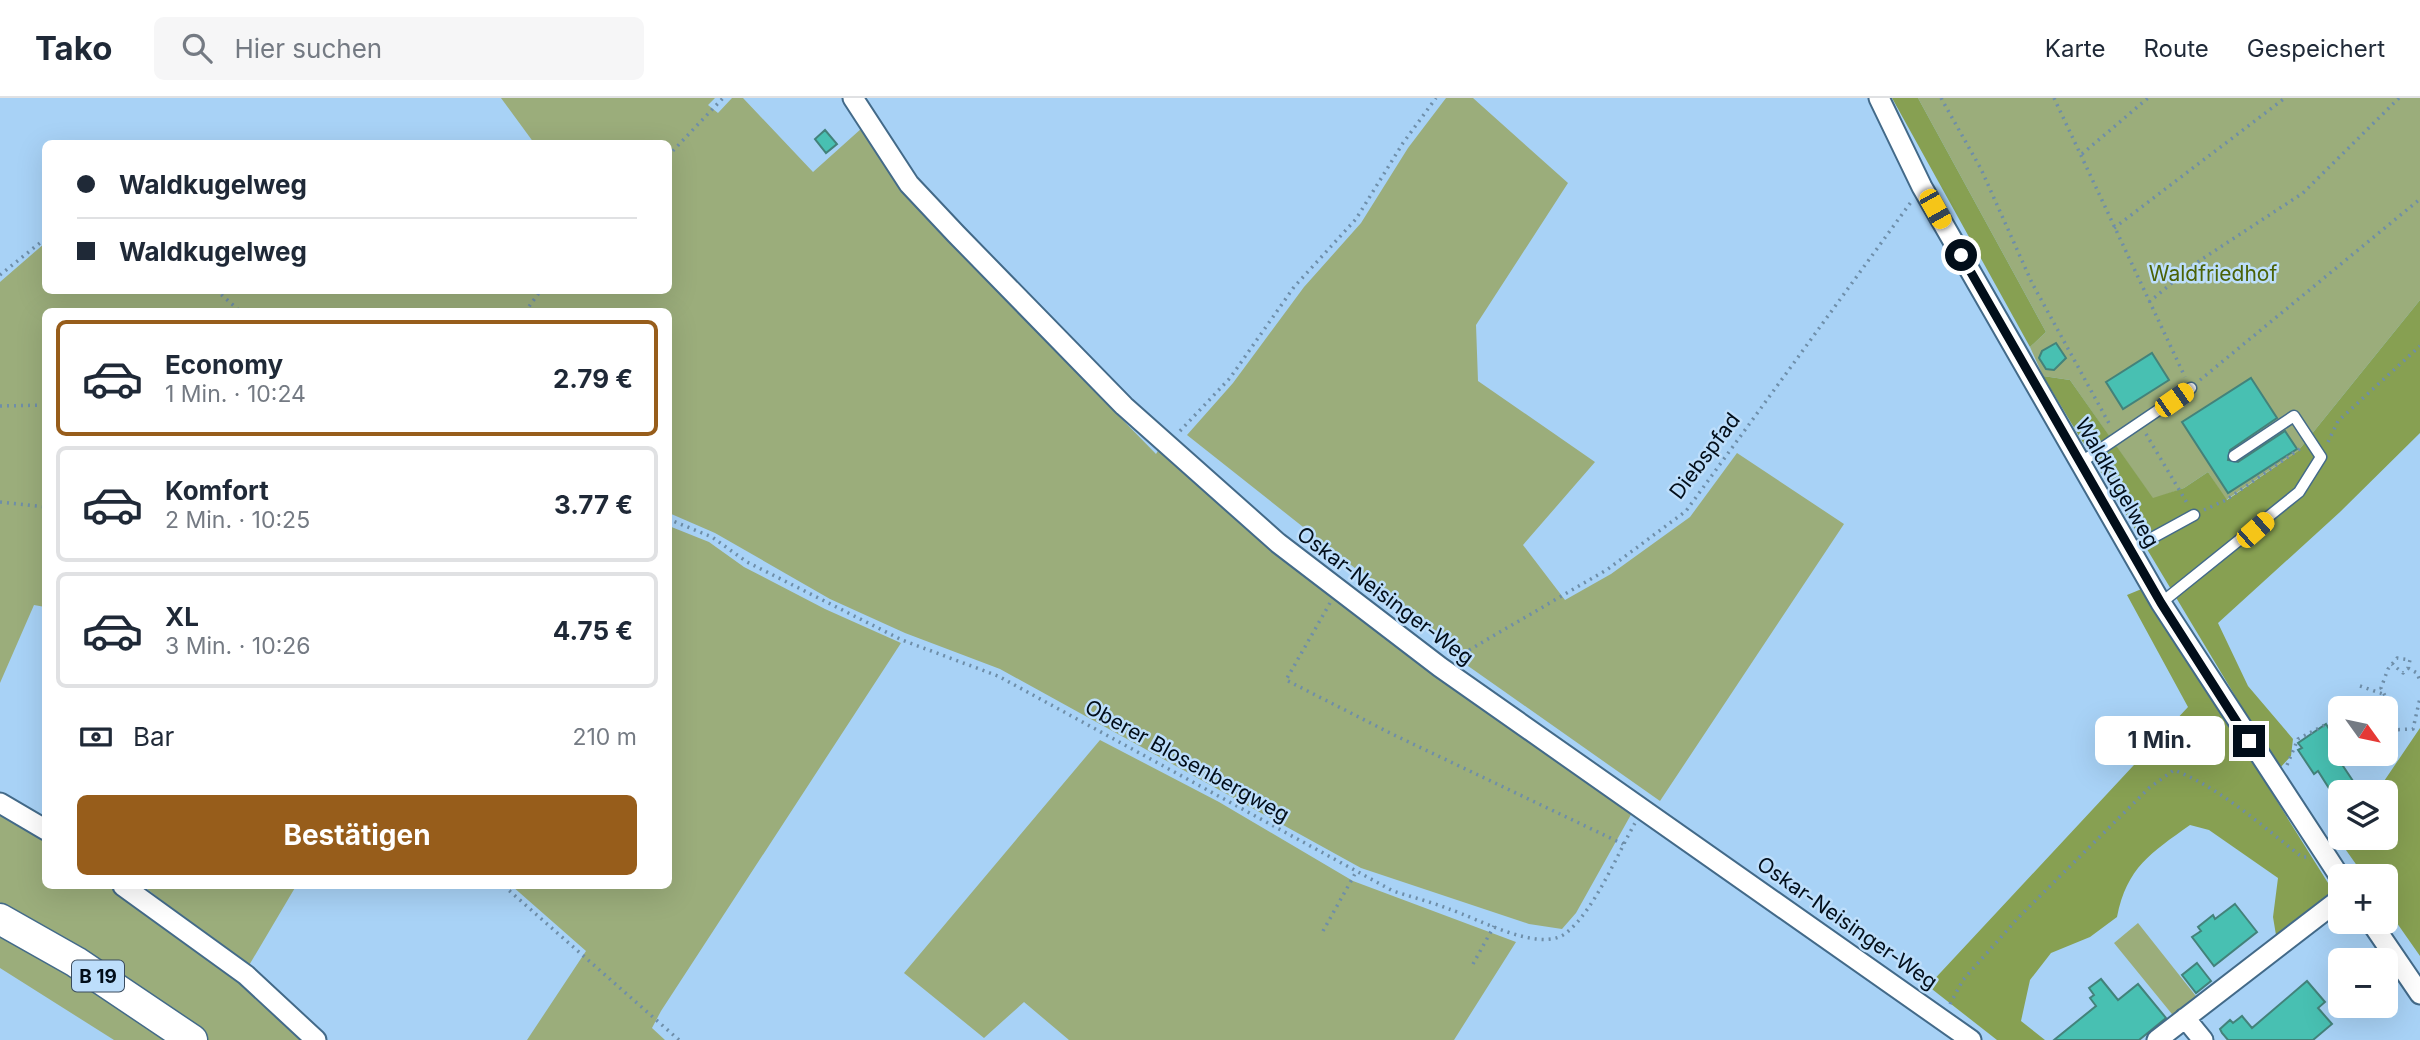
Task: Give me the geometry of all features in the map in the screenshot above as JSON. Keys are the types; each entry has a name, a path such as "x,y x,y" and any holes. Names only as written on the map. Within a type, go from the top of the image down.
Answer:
{"main road":[{"name":"B 19","path":"0,919 86,968 192,1040"},
{"name":"B 19","path":"0,941 80,987 158,1040"}],"street":[{"name":"Oskar-Neisinger-Weg","path":"853,98 909,184 1124,406 1278,543 1440,667 1971,1040"},
{"name":"Waldkugelweg","path":"1879,98 1922,187 2161,603 2331,864"},
{"path":"0,803 42,828"},
{"path":"126,889 246,975 316,1040"},
{"path":"2158,1040 2328,908"},
{"path":"2379,934 2420,994"},
{"path":"2185,1018 2203,1040"}],"lane":[{"path":"2080,463 2191,388"},
{"path":"2161,603 2299,492 2321,457 2294,416 2234,456"},
{"path":"2130,550 2194,515"}],"path":[{"path":"672,152 723,98"},
{"path":"1169,447 1188,419 1230,378 1294,287 1356,219 1403,144 1436,98"},
{"path":"1941,98 1981,169 2032,283 2117,438"},
{"path":"2054,98 2191,388 2420,199"},
{"path":"2082,154 2148,98"},
{"path":"2114,228 2285,98"},
{"path":"2149,302 2196,263 2303,193 2399,98"},
{"name":"Diebspfad","path":"1440,667 1608,569 1686,511 1922,187"},
{"path":"0,275 42,241"},
{"path":"220,294 236,308"},
{"path":"2321,457 2338,421 2420,346"},
{"path":"0,406 42,405"},
{"path":"2140,424 2194,515 2226,500 2298,451 2309,439"},
{"path":"0,502 42,507"},
{"name":"Oberer Blosenbergweg","path":"672,521 712,537 747,562 902,640 998,676 1393,891 1509,933 1543,939 1564,935 1580,919 1643,808"},
{"path":"1338,589 1286,680 1392,734 1623,844"},
{"path":"2385,695 2381,688 2392,664 2397,658 2410,660 2403,673 2392,664"},
{"path":"2408,668 2417,673 2420,681"},
{"path":"2360,686 2385,695"},
{"path":"2398,730 2413,729 2420,698"},
{"path":"2273,778 2292,759 2298,739 2328,723"},
{"path":"1943,1018 1963,980 2017,919 2149,788 2174,770 2193,778 2246,813 2302,857 2326,856"},
{"path":"1323,932 1356,872"},
{"path":"507,889 679,1040"},
{"path":"1473,964 1495,926"}],"green space":[{"path":"501,98 715,98 708,105 718,113 732,98 743,98 813,172 862,128 935,228 1156,454 1161,446 1633,811 1576,913 1562,929 1529,924 1361,868 1000,669 905,633 830,599 715,533 672,514 672,308 42,308 42,606 34,605 0,683 0,282 42,246 42,294 672,294 672,140 532,140"},
{"path":"1446,98 1473,98 1568,183 1476,325 1478,381 1595,462 1523,545 1565,600 1611,574 1690,517 1737,453 1844,524 1660,801 1461,661 1399,603 1187,435 1233,383 1304,287 1361,223 1408,148"},
{"path":"1892,98 1918,98 2046,332 2030,347"},
{"name":"Waldfriedhof","path":"1918,98 2420,98 2420,300 2298,451 2226,500 2208,472 2184,488 2153,499 2070,380 2043,376 2030,347 2046,332"},
{"path":"2420,300 2420,433 2340,512 2218,623 2248,686 2293,739 2291,756 2279,769 2043,376 2070,380 2153,498 2184,488 2208,472 2227,500 2298,451"},
{"path":"672,527 709,542 744,567 825,609 901,643 661,1011 652,1028 665,1040 527,1040 586,951 515,889 672,889"},
{"path":"2144,588 2328,883 2328,895 2276,935 2273,917 2278,878 2209,830 2190,825 2152,853 2134,873 2121,900 2117,917 2090,937 2051,953 2030,980 2021,1021 2045,1040 1997,1040 1928,986 2188,707 2127,595"},
{"path":"2420,728 2420,956 2398,925 2398,864 2356,864 2346,850 2398,850 2398,780 2385,780 2394,766 2398,766 2398,760"},
{"path":"1100,740 1219,802 1353,881 1516,942 1454,1040 1069,1040 1024,1002 984,1038 904,973"},
{"path":"0,814 42,839 42,889 112,889 247,984 308,1040 114,1040 0,968"},
{"path":"147,889 294,889 248,967"},
{"path":"2138,923 2199,1000 2176,1019 2114,943"}],"building":[{"path":"825,130 837,144 826,153 815,139"},
{"path":"2056,343 2066,358 2054,370 2046,369 2039,358 2042,351"},
{"path":"2152,353 2169,380 2123,409 2106,382"},
{"path":"2251,378 2277,418 2230,450 2228,460 2238,462 2285,431 2297,449 2228,493 2182,422"},
{"path":"2326,724 2328,766 2343,766 2352,780 2328,780 2328,787 2318,771 2314,774 2298,750 2302,748 2298,743"},
{"path":"2235,904 2257,932 2214,966 2192,937 2201,931 2198,927 2213,915 2215,919"},
{"path":"2197,963 2211,981 2196,993 2182,975"},
{"path":"2101,979 2118,1000 2138,984 2166,1018 2139,1040 2054,1040 2096,1006 2090,998 2094,995 2089,988"},
{"path":"2307,981 2325,1002 2318,1008 2332,1024 2313,1040 2228,1040 2222,1033 2220,1029 2230,1020 2233,1023 2242,1016 2252,1028"}],"route":[{"path":"1961,255 2161,603 2249,741"}]}
